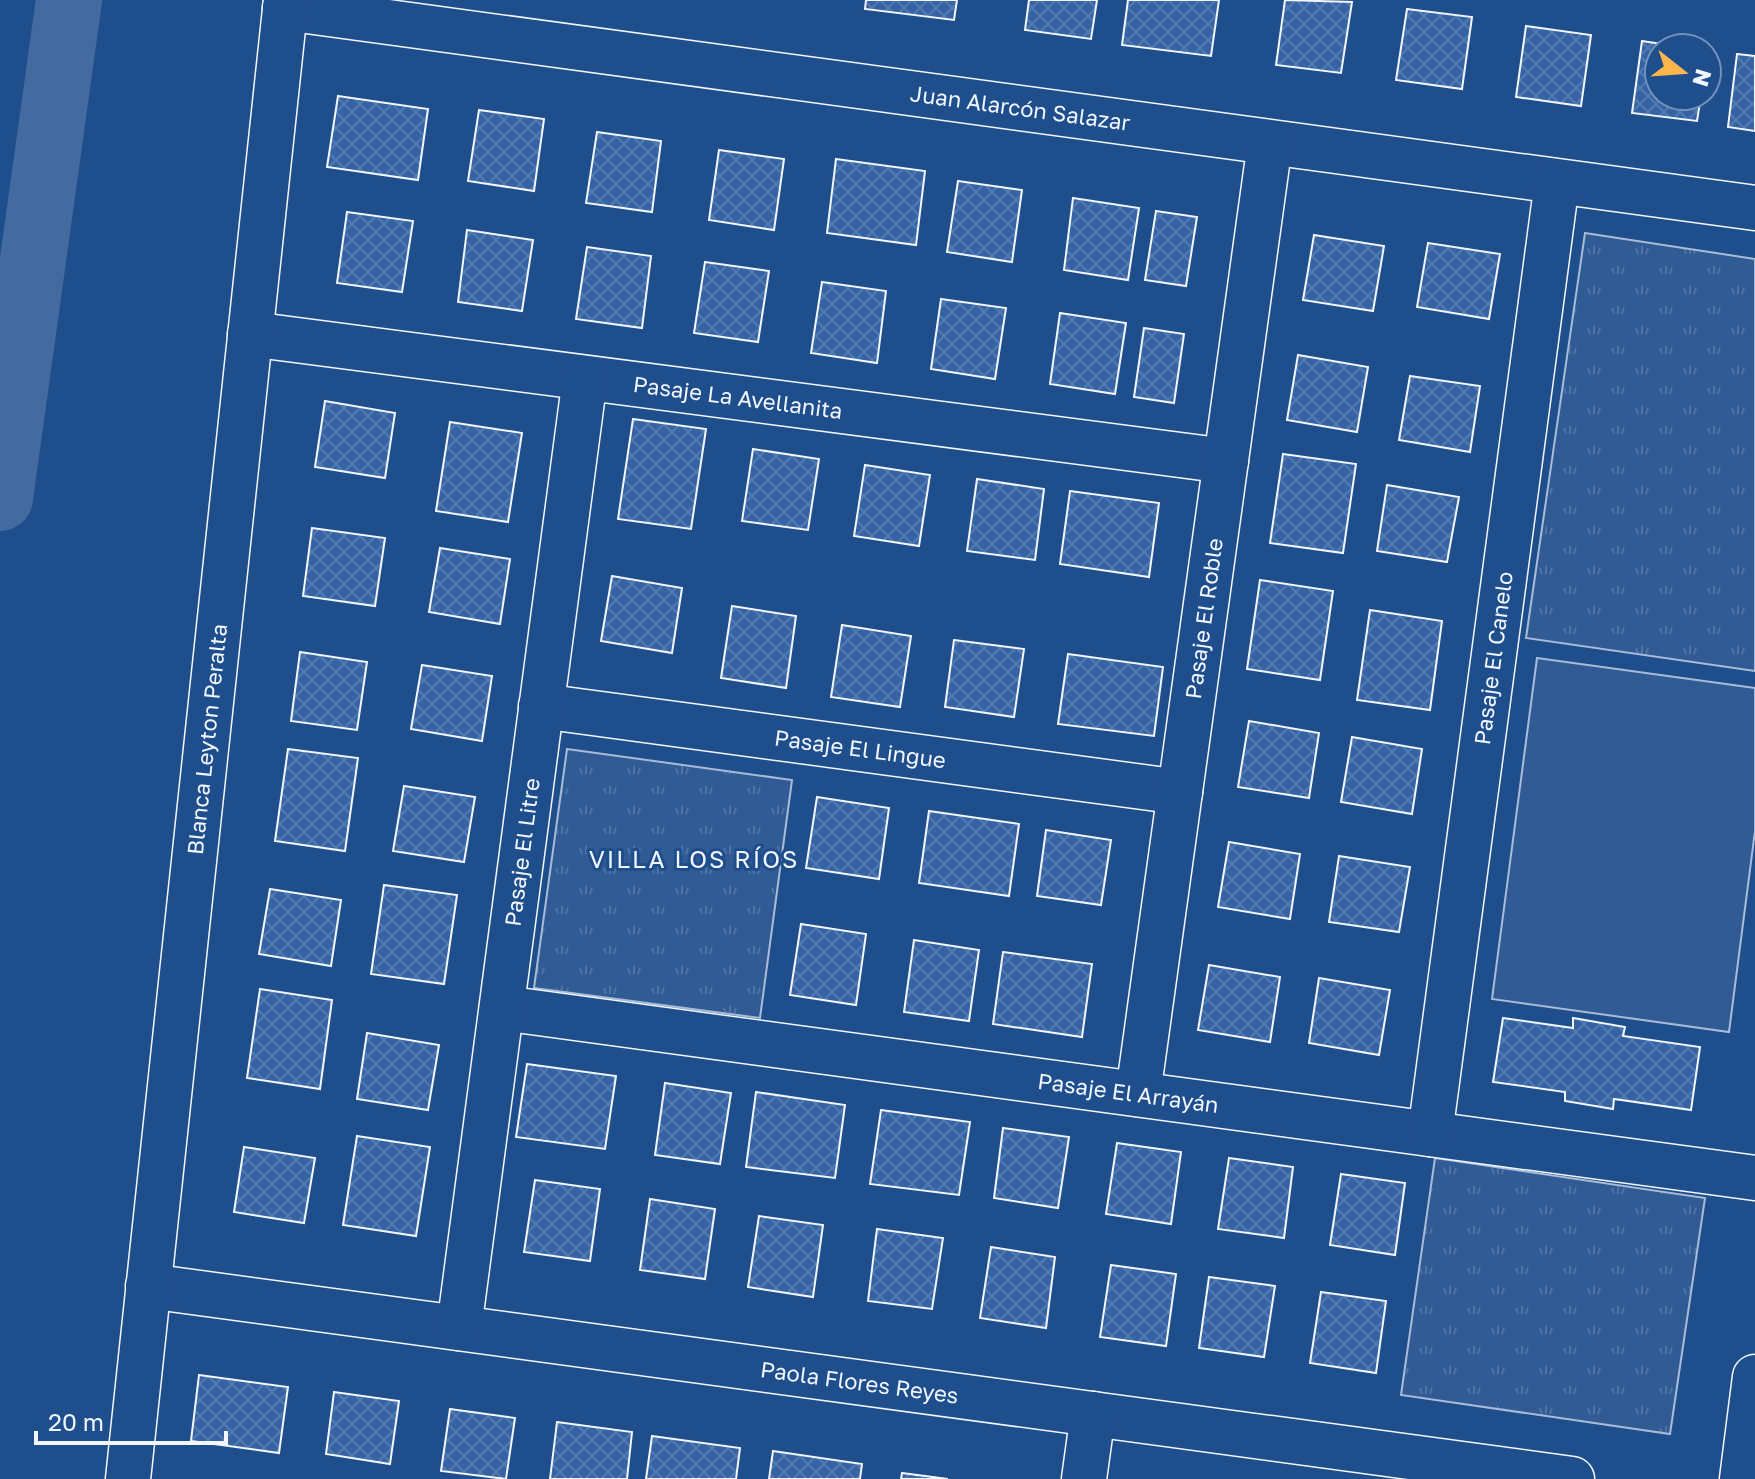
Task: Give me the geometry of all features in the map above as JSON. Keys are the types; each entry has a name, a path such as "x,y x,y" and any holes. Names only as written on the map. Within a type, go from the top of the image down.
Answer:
{"street":[{"name":"Juan Alarcón Salazar","path":"286,4 1755,208"},
{"name":"Blanca Leyton Peralta","path":"128,1479 286,4"},
{"name":"Pasaje El Roble","path":"1138,1094 1270,143"},
{"name":"Pasaje El Canelo","path":"1430,1134 1557,182"},
{"name":"Pasaje La Avellanita","path":"250,334 1226,461"},
{"name":"Pasaje El Litre","path":"459,1328 585,378"},
{"name":"Pasaje El Lingue","path":"541,706 1180,792"},
{"name":"Pasaje El Arrayán","path":"502,1008 1755,1178"},
{"name":"Paola Flores Reyes","path":"148,1286 1093,1414 1384,1466 1572,1479"},
{"path":"1742,1479 1755,1377"},
{"path":"1084,1479 1093,1414"}],"green space":[{"path":"1585,233 1755,259 1755,671 1526,638"},
{"path":"1537,658 1755,688 1755,831 1729,1032 1492,999"},
{"path":"567,749 792,780 760,1018 534,988"},
{"path":"1435,1158 1705,1198 1670,1434 1401,1395"}],"building":[{"path":"866,0 957,0 954,20 865,9"},
{"path":"1029,0 1097,0 1091,39 1025,30"},
{"path":"1128,0 1219,0 1211,56 1122,45"},
{"path":"1285,0 1352,2 1341,73 1276,65"},
{"path":"1407,9 1472,17 1462,89 1396,80"},
{"path":"1526,26 1591,35 1581,106 1516,97"},
{"path":"1642,41 1643,112 1698,112 1697,121 1632,113"},
{"path":"1737,54 1755,56 1755,131 1728,127"},
{"path":"338,96 428,109 418,180 327,167"},
{"path":"479,110 544,119 534,191 468,181"},
{"path":"597,132 661,141 652,212 586,203"},
{"path":"719,150 784,159 774,230 709,220"},
{"path":"836,159 925,171 916,245 827,233"},
{"path":"958,181 1022,190 1012,262 947,252"},
{"path":"1073,198 1139,208 1128,280 1064,270"},
{"path":"1156,211 1197,217 1186,286 1145,280"},
{"path":"347,212 413,221 402,292 337,283"},
{"path":"467,230 533,240 522,311 458,302"},
{"path":"1314,235 1384,246 1373,311 1303,300"},
{"path":"1428,243 1500,254 1489,319 1417,307"},
{"path":"587,247 651,256 642,328 576,319"},
{"path":"705,262 769,271 758,342 694,333"},
{"path":"822,282 886,291 877,363 811,353"},
{"path":"941,299 1006,308 995,379 931,369"},
{"path":"1060,313 1126,323 1115,394 1050,384"},
{"path":"1144,328 1184,334 1174,403 1134,397"},
{"path":"1298,355 1368,367 1357,432 1287,420"},
{"path":"1410,376 1480,386 1470,452 1399,440"},
{"path":"325,401 395,413 385,478 315,467"},
{"path":"633,419 706,429 691,529 618,519"},
{"path":"450,422 522,433 508,522 436,511"},
{"path":"753,449 819,459 808,530 742,521"},
{"path":"1283,454 1356,464 1343,553 1270,543"},
{"path":"865,465 930,475 919,546 854,536"},
{"path":"977,479 1044,489 1035,560 967,551"},
{"path":"1387,485 1459,497 1447,562 1377,551"},
{"path":"1070,491 1159,503 1149,577 1060,564"},
{"path":"312,528 385,538 375,606 303,596"},
{"path":"440,548 510,559 500,624 429,612"},
{"path":"612,576 682,588 672,653 601,641"},
{"path":"1260,580 1333,591 1320,680 1247,669"},
{"path":"732,606 796,616 786,688 721,678"},
{"path":"1370,610 1442,621 1430,710 1357,700"},
{"path":"842,625 911,636 900,707 831,697"},
{"path":"954,640 1024,649 1014,717 945,707"},
{"path":"300,652 367,662 357,730 291,721"},
{"path":"1068,654 1163,667 1154,736 1058,724"},
{"path":"422,665 492,676 482,741 411,729"},
{"path":"1249,721 1319,733 1309,798 1238,787"},
{"path":"1352,737 1422,749 1412,814 1341,802"},
{"path":"288,749 358,758 345,851 275,841"},
{"path":"404,786 475,797 464,862 393,851"},
{"path":"817,797 889,808 879,879 806,868"},
{"path":"929,811 1019,824 1009,896 919,883"},
{"path":"1046,830 1111,840 1101,905 1037,896"},
{"path":"1229,842 1300,854 1290,919 1218,907"},
{"path":"1339,856 1410,867 1399,932 1329,922"},
{"path":"384,885 457,895 444,984 371,974"},
{"path":"270,889 341,900 331,966 259,954"},
{"path":"801,924 866,934 856,1005 790,995"},
{"path":"914,940 979,950 969,1021 904,1012"},
{"path":"1003,952 1092,964 1082,1037 993,1024"},
{"path":"1209,965 1280,977 1270,1042 1198,1030"},
{"path":"1319,978 1390,990 1379,1055 1309,1043"},
{"path":"260,989 332,1000 320,1089 247,1078"},
{"path":"1503,1018 1573,1028 1573,1018 1625,1027 1623,1036 1700,1047 1691,1110 1614,1099 1613,1109 1565,1101 1565,1092 1493,1082"},
{"path":"367,1033 439,1045 428,1110 357,1099"},
{"path":"527,1064 616,1076 605,1149 516,1137"},
{"path":"665,1083 731,1093 720,1164 655,1155"},
{"path":"756,1092 845,1105 835,1178 746,1167"},
{"path":"881,1110 970,1122 959,1195 870,1184"},
{"path":"1003,1128 1069,1137 1058,1208 994,1198"},
{"path":"357,1136 430,1147 416,1236 343,1225"},
{"path":"1117,1143 1181,1152 1171,1224 1106,1214"},
{"path":"244,1147 315,1158 304,1223 234,1212"},
{"path":"1229,1158 1293,1167 1284,1238 1218,1229"},
{"path":"1341,1174 1405,1183 1395,1255 1330,1245"},
{"path":"535,1180 600,1189 590,1261 524,1252"},
{"path":"650,1199 715,1209 705,1279 640,1270"},
{"path":"759,1216 823,1225 813,1297 748,1287"},
{"path":"877,1229 943,1238 932,1309 868,1301"},
{"path":"991,1247 1055,1257 1046,1328 980,1318"},
{"path":"1111,1265 1176,1274 1166,1346 1100,1337"},
{"path":"1209,1277 1275,1286 1264,1357 1199,1348"},
{"path":"1321,1292 1386,1301 1376,1373 1310,1363"},
{"path":"199,1375 288,1387 279,1453 191,1441"},
{"path":"334,1392 399,1401 390,1464 326,1454"},
{"path":"450,1409 515,1418 506,1479 441,1471"},
{"path":"557,1422 632,1432 627,1479 550,1479"},
{"path":"652,1436 740,1448 736,1479 646,1479"},
{"path":"773,1451 862,1464 860,1479 769,1479"},
{"path":"902,1473 948,1479 901,1479"}],"waterway":[{"path":"0,498 69,0"}],"district":[{"name":"VILLA LOS RÍOS","path":"694,860"}]}
